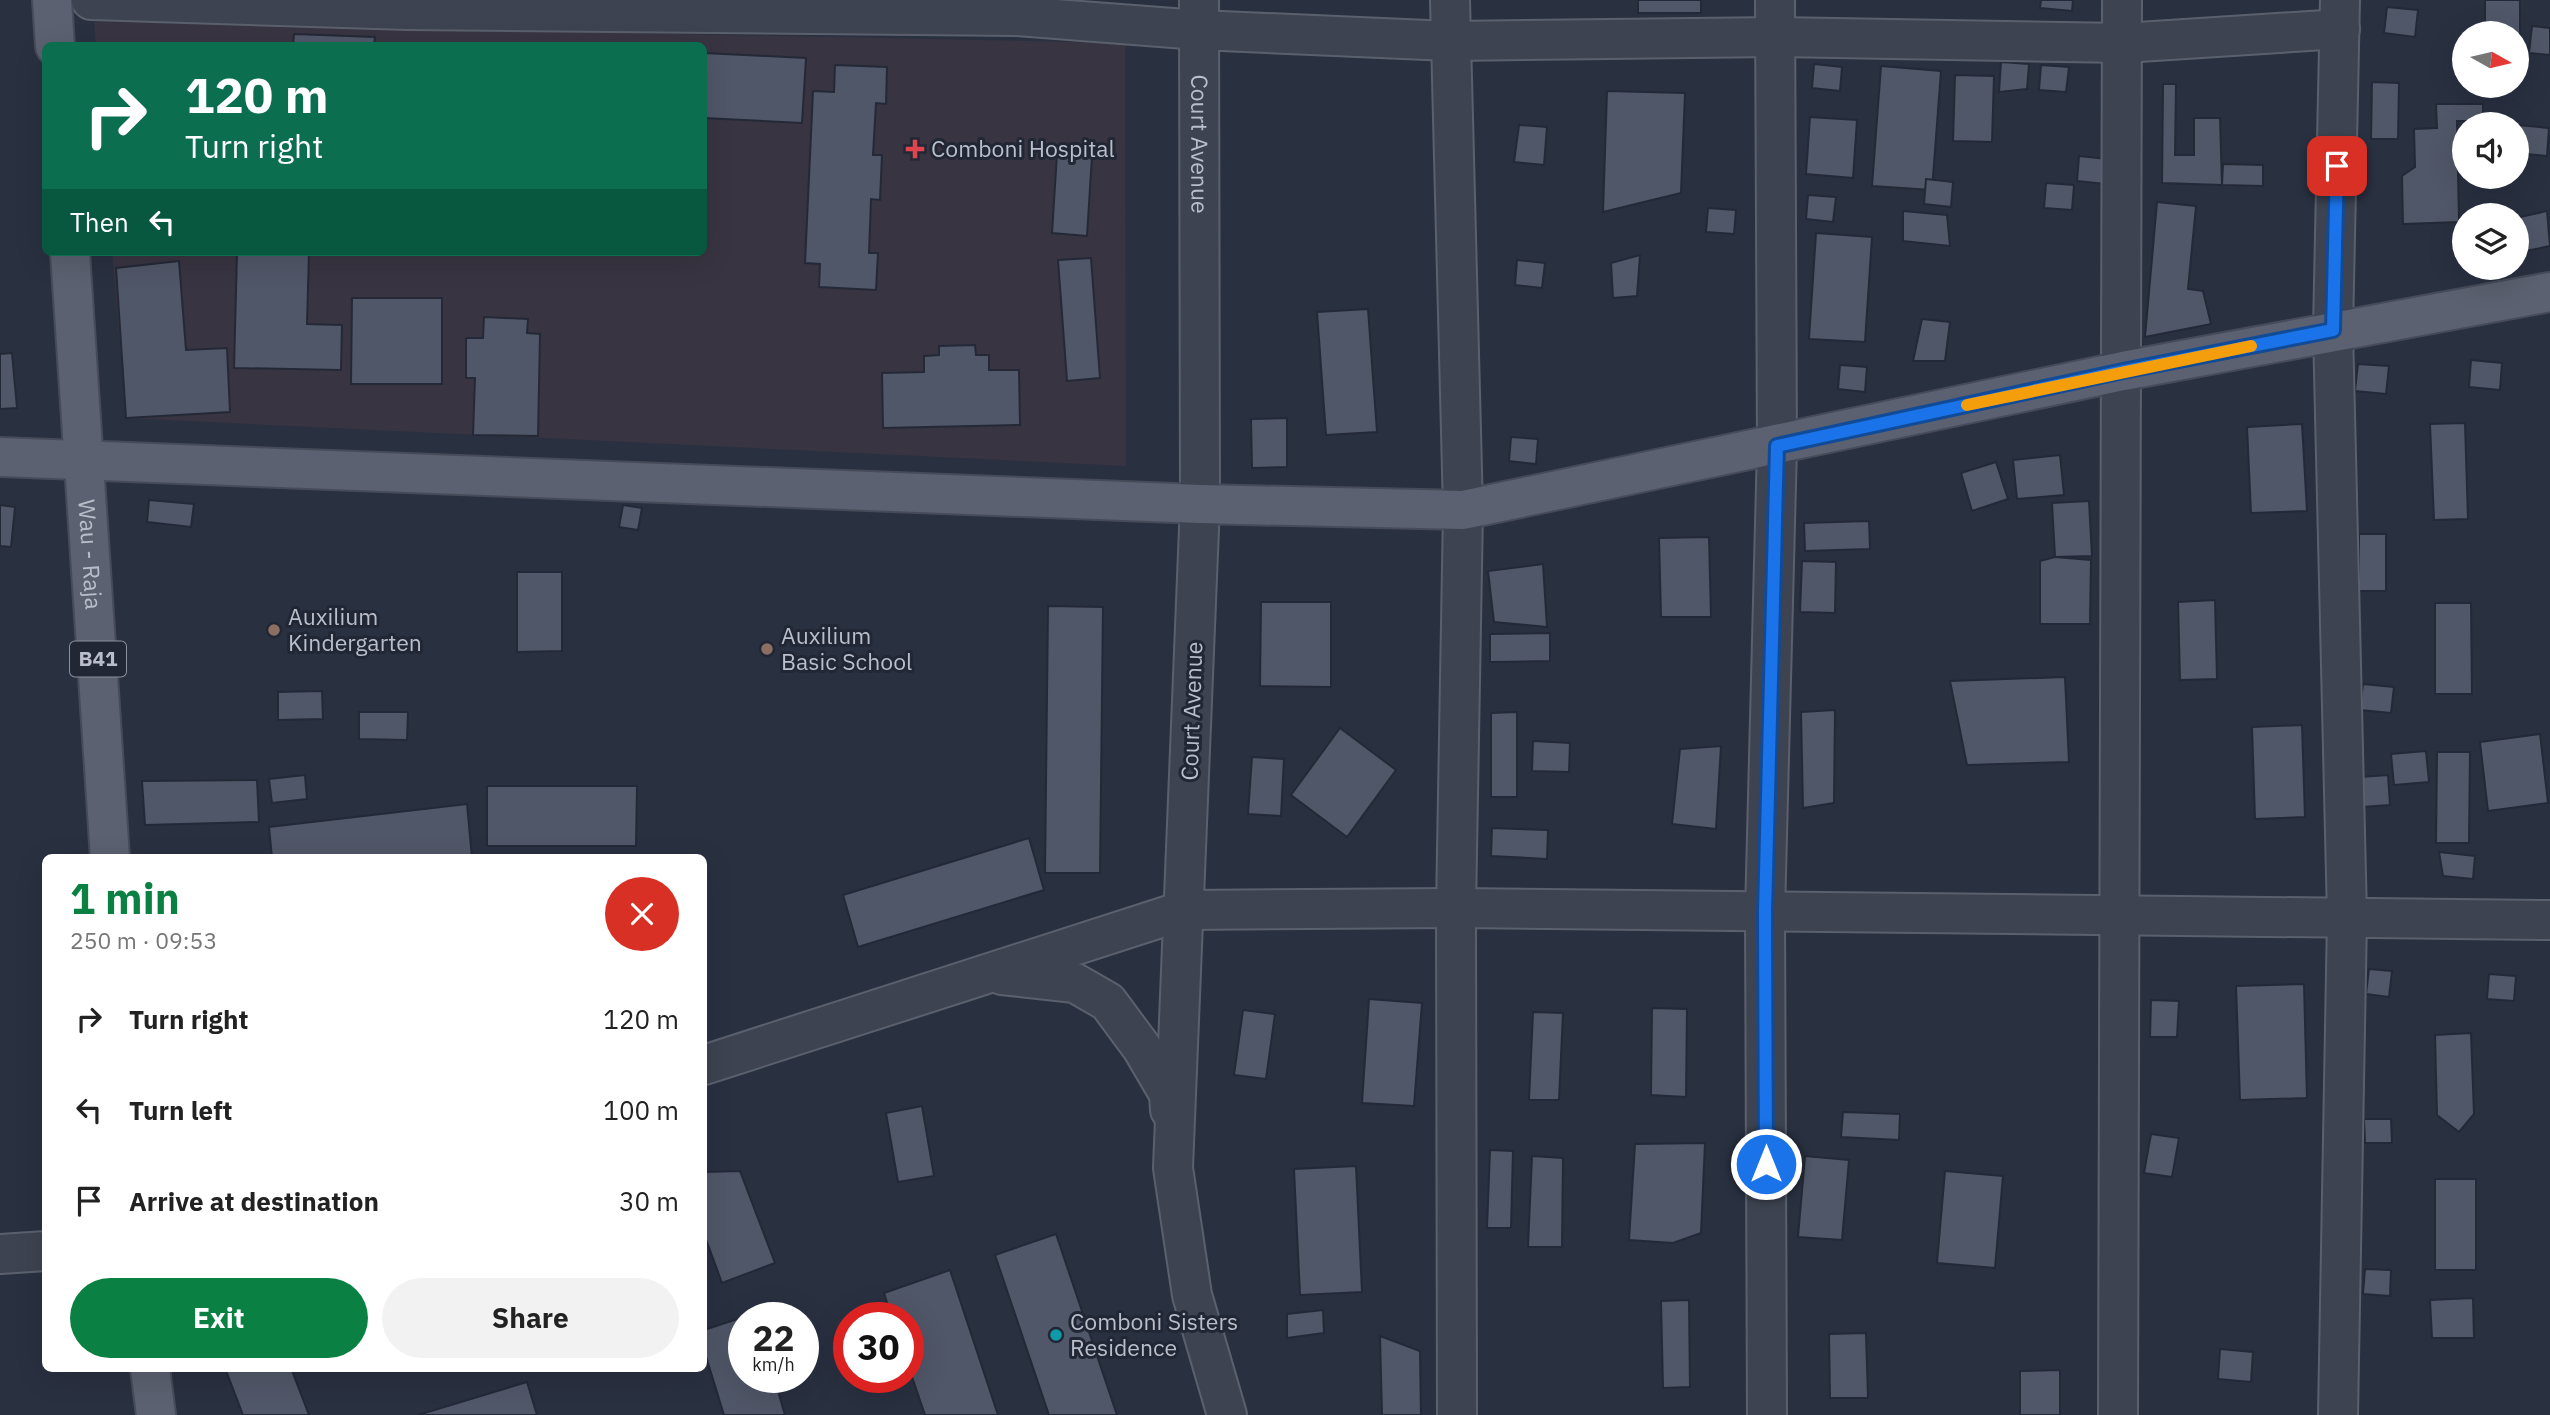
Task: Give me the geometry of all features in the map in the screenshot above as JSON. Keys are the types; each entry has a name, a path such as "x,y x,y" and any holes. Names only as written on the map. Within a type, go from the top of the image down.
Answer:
{"main road":[{"path":"52,0 55,42"},
{"name":"Wau - Raja","path":"70,256 110,854"},
{"path":"0,457 1199,504 1463,510 2123,371 2333,330 2550,292"},
{"path":"151,1372 156,1415"}],"street":[{"path":"91,0 408,5 1016,8 1199,15 1450,41 1776,18 2123,43 2340,15 2333,330 2347,917 2338,1415"},
{"path":"1450,0 1463,510 1456,908 1457,1415"},
{"path":"2118,1415 2122,916 2122,0"},
{"name":"Court Avenue","path":"1199,15 1199,504 1173,1168 1192,1296 1227,1415"},
{"path":"1767,1415 1765,912 1777,446 1776,18"},
{"path":"707,1064 1185,910 1456,908 2550,920"},
{"path":"990,974 1075,983 1108,1002 1142,1048 1169,1094 1173,1168"},
{"path":"0,1254 42,1251"}],"shaded area":[{"name":"Comboni Hospital","path":"94,22 1125,43 1126,466 126,418 112,256 707,256 707,42 96,42"}],"building":[{"path":"1638,0 1701,0 1701,13 1638,13"},
{"path":"2041,0 2073,0 2072,11 2040,8"},
{"path":"2485,0 2520,0 2520,21 2485,21"},
{"path":"2387,7 2418,10 2415,37 2384,33"},
{"path":"2532,26 2550,28 2550,55 2529,53"},
{"path":"294,34 375,37 374,42 293,42"},
{"path":"707,53 806,58 802,123 707,118"},
{"path":"2001,62 2029,64 2027,89 1999,92"},
{"path":"1814,64 1842,67 1840,91 1812,88"},
{"path":"835,65 887,67 886,104 876,103 873,155 882,155 880,200 871,199 869,253 878,253 876,290 819,287 820,264 805,263 813,91 834,92"},
{"path":"2041,65 2069,67 2066,92 2039,90"},
{"path":"1881,66 1941,71 1932,190 1872,186"},
{"path":"1955,75 1994,76 1992,142 1953,141"},
{"path":"2372,82 2399,83 2398,139 2371,139"},
{"path":"2163,84 2176,84 2175,155 2194,155 2194,118 2220,118 2222,185 2162,183"},
{"path":"1607,91 1685,93 1681,193 1603,212"},
{"path":"2436,104 2483,104 2483,112 2452,112 2452,189 2458,189 2459,203 2452,203 2452,222 2403,224 2402,176 2415,167 2414,129 2437,128"},
{"path":"1810,117 1857,120 1853,178 1806,174"},
{"path":"1519,125 1547,127 1544,165 1514,162"},
{"path":"2529,126 2549,128 2547,156 2529,154"},
{"path":"1057,154 1092,156 1087,236 1052,233"},
{"path":"2079,156 2107,159 2105,184 2077,181"},
{"path":"2223,164 2263,165 2263,186 2222,185"},
{"path":"1926,179 1953,182 1951,207 1924,204"},
{"path":"2046,183 2074,185 2072,210 2044,208"},
{"path":"1808,195 1836,197 1833,222 1806,219"},
{"path":"2157,202 2196,206 2188,289 2203,291 2211,324 2145,337"},
{"path":"1708,208 1736,210 1734,234 1706,232"},
{"path":"1903,211 1947,215 1950,246 1903,241"},
{"path":"2547,211 2550,246 2529,250 2529,215"},
{"path":"1816,233 1872,237 1865,342 1809,339"},
{"path":"1640,255 1637,296 1613,298 1611,263"},
{"path":"237,256 309,256 307,324 342,325 341,370 234,368"},
{"path":"1091,258 1100,378 1067,381 1058,260"},
{"path":"1517,260 1545,263 1542,288 1515,285"},
{"path":"179,261 186,350 227,348 230,412 126,418 116,268"},
{"path":"352,298 442,298 442,384 351,384"},
{"path":"1368,309 1377,432 1326,435 1317,312"},
{"path":"484,317 528,319 527,333 540,334 538,436 473,435 475,378 466,378 466,338 483,338"},
{"path":"1922,319 1950,322 1945,361 1913,361"},
{"path":"975,345 976,355 989,355 989,370 1019,370 1020,425 883,428 882,373 924,372 924,356 939,355 939,346"},
{"path":"12,353 17,408 0,409 0,354"},
{"path":"2471,360 2502,363 2500,390 2469,387"},
{"path":"2358,364 2389,366 2386,394 2355,391"},
{"path":"1840,365 1867,367 1865,392 1838,389"},
{"path":"1287,418 1287,467 1252,468 1251,419"},
{"path":"2465,423 2468,519 2434,520 2430,424"},
{"path":"2302,424 2307,511 2251,513 2247,427"},
{"path":"1511,437 1538,439 1536,464 1509,461"},
{"path":"2060,455 2064,495 2017,499 2013,460"},
{"path":"1996,462 2008,499 1972,511 1961,473"},
{"path":"149,500 194,504 191,527 147,522"},
{"path":"2089,501 2092,556 2055,557 2052,503"},
{"path":"0,505 15,507 11,547 0,546"},
{"path":"623,505 642,508 638,530 619,527"},
{"path":"1869,521 1870,549 1805,551 1804,523"},
{"path":"2359,534 2386,534 2386,591 2359,591"},
{"path":"1709,537 1711,617 1661,617 1659,538"},
{"path":"2055,557 2091,560 2090,624 2040,624 2040,561"},
{"path":"1802,561 1836,562 1835,613 1800,612"},
{"path":"1543,564 1547,627 1494,622 1488,571"},
{"path":"517,572 562,572 562,651 517,652"},
{"path":"2215,600 2217,679 2180,680 2178,602"},
{"path":"1261,602 1331,602 1331,687 1260,686"},
{"path":"2435,603 2471,603 2472,694 2435,694"},
{"path":"1048,606 1103,607 1100,873 1045,873"},
{"path":"1550,633 1550,661 1490,662 1490,634"},
{"path":"2065,677 2069,762 1967,765 1950,681"},
{"path":"2363,684 2394,687 2391,713 2360,710"},
{"path":"322,691 323,719 278,720 278,692"},
{"path":"1835,710 1834,803 1803,808 1801,712"},
{"path":"359,712 408,712 407,740 359,739"},
{"path":"1517,712 1517,797 1491,797 1491,713"},
{"path":"2302,725 2305,817 2255,819 2252,727"},
{"path":"1340,728 1396,770 1347,837 1291,795"},
{"path":"2540,734 2548,803 2488,811 2480,742"},
{"path":"1533,741 1570,743 1569,772 1532,771"},
{"path":"1721,746 1716,829 1672,824 1680,749"},
{"path":"2426,751 2429,782 2394,785 2391,754"},
{"path":"2437,752 2470,752 2469,843 2436,843"},
{"path":"1252,757 1284,759 1281,816 1248,814"},
{"path":"305,775 307,799 272,803 269,779"},
{"path":"2388,775 2390,805 2362,807 2360,777"},
{"path":"257,780 259,822 145,825 142,781"},
{"path":"487,786 637,786 636,846 487,846"},
{"path":"467,804 472,854 272,854 269,827"},
{"path":"1492,828 1548,830 1547,859 1491,856"},
{"path":"1029,838 1044,890 858,947 843,895"},
{"path":"2439,852 2475,856 2473,879 2443,876"},
{"path":"2369,969 2392,971 2389,997 2366,994"},
{"path":"2489,974 2516,976 2514,1001 2487,999"},
{"path":"2304,984 2307,1098 2240,1100 2236,986"},
{"path":"1369,999 1422,1003 1414,1106 1362,1103"},
{"path":"2151,1000 2179,1001 2177,1037 2150,1037"},
{"path":"1652,1008 1687,1009 1686,1097 1651,1095"},
{"path":"1243,1010 1275,1014 1266,1079 1234,1075"},
{"path":"1533,1012 1563,1013 1559,1100 1529,1100"},
{"path":"2471,1033 2474,1114 2459,1132 2437,1115 2435,1035"},
{"path":"922,1106 934,1176 898,1182 886,1113"},
{"path":"1843,1112 1900,1114 1899,1140 1841,1137"},
{"path":"2364,1119 2391,1119 2392,1143 2365,1143"},
{"path":"2151,1134 2179,1138 2172,1177 2144,1173"},
{"path":"1705,1143 1701,1233 1673,1243 1629,1240 1635,1144"},
{"path":"1490,1150 1513,1151 1511,1228 1487,1228"},
{"path":"1532,1156 1563,1158 1562,1247 1528,1247"},
{"path":"1805,1156 1849,1160 1842,1240 1798,1237"},
{"path":"1356,1166 1362,1292 1300,1295 1294,1169"},
{"path":"740,1171 775,1263 722,1283 707,1242 707,1172"},
{"path":"1945,1171 2003,1176 1995,1268 1937,1263"},
{"path":"2435,1179 2476,1179 2476,1270 2435,1270"},
{"name":"Comboni Sisters Residence","path":"1056,1234 1117,1415 1049,1415 995,1255"},
{"path":"2365,1269 2391,1270 2390,1296 2363,1294"},
{"path":"950,1270 998,1415 925,1415 918,1393 924,1393 924,1302 887,1302 884,1293"},
{"path":"2473,1298 2474,1338 2432,1338 2430,1300"},
{"path":"1689,1300 1690,1387 1663,1388 1661,1301"},
{"path":"1323,1310 1324,1333 1287,1338 1287,1314"},
{"path":"728,1322 728,1393 779,1393 785,1415 724,1415 707,1360 707,1329"},
{"path":"1866,1333 1868,1398 1830,1398 1829,1334"},
{"path":"1380,1336 1420,1351 1421,1415 1382,1415"},
{"path":"2220,1349 2253,1352 2251,1382 2218,1379"},
{"path":"2060,1370 2060,1415 2020,1415 2020,1371"},
{"path":"227,1372 293,1372 309,1415 243,1415"},
{"path":"527,1382 537,1415 418,1415"}],"slow traffic":[{"path":"1967,405 2251,346"}],"place":[{"name":"Comboni Hospital","path":"915,149"},
{"name":"Auxilium Kindergarten","path":"274,630"},
{"name":"Auxilium Basic School","path":"767,649"},
{"name":"Comboni Sisters Residence","path":"1056,1335"}],"route":[{"path":"1766,1164 1765,912 1777,446 2123,371 2333,330 2337,166"}]}
